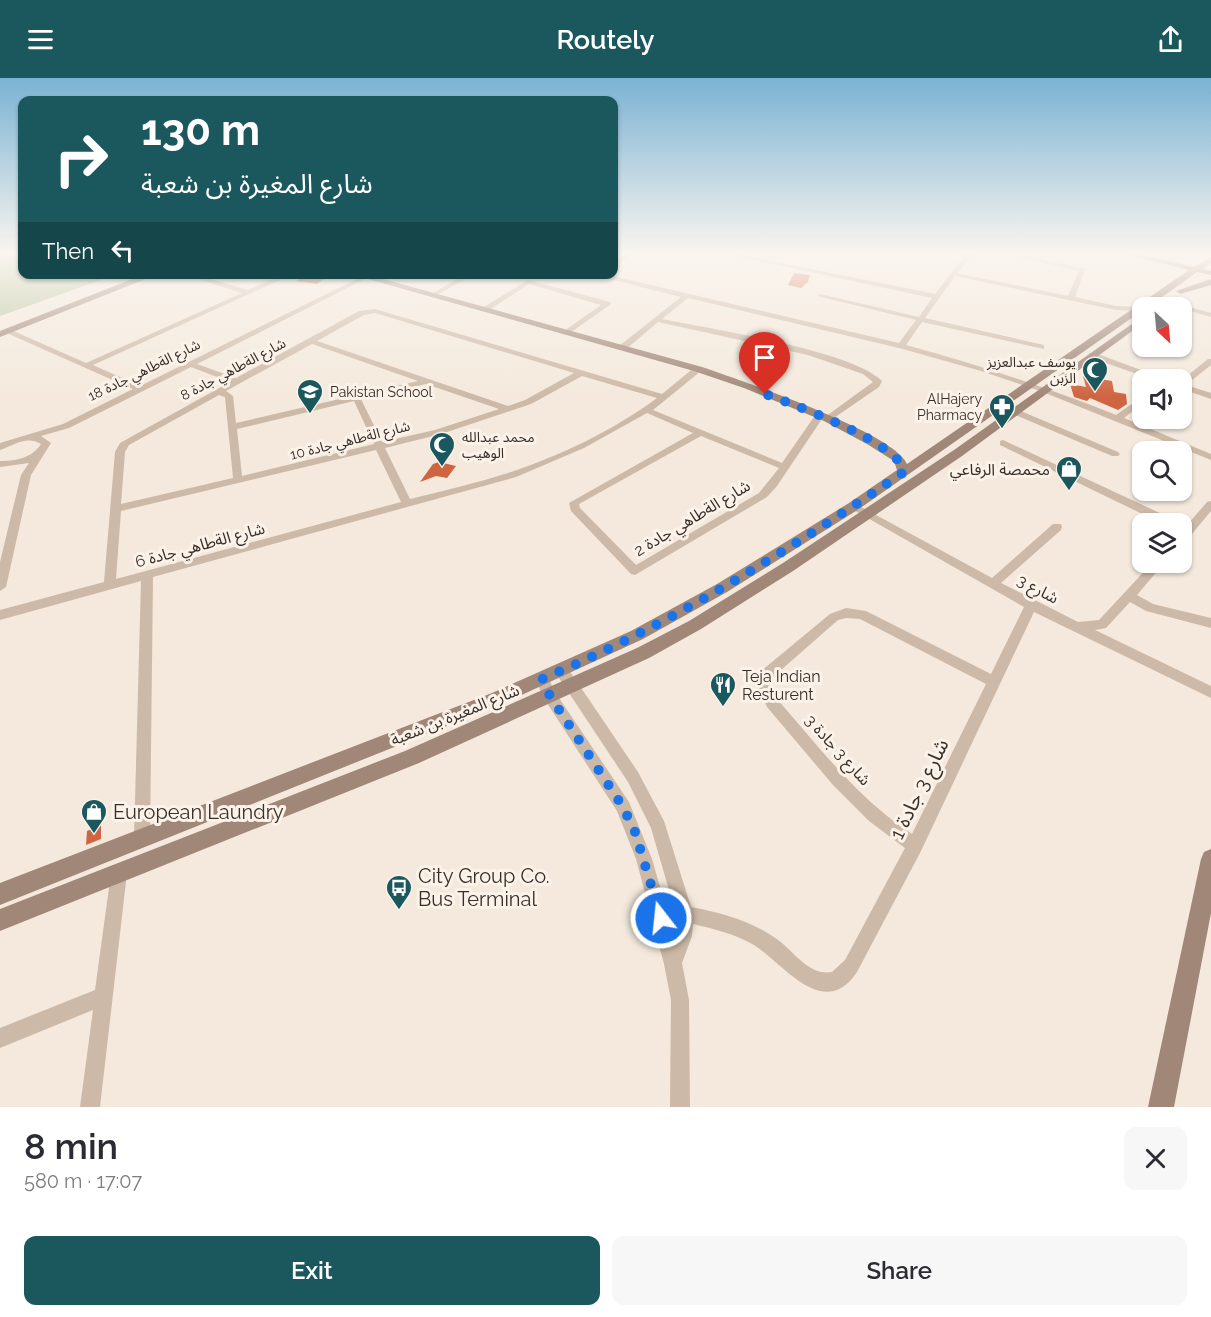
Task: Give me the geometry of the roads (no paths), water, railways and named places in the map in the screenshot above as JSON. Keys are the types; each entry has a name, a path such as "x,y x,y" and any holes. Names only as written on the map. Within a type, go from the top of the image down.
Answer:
{"main road":[{"path":"3,332 84,301"},
{"path":"450,301 698,369 748,386 823,417 890,451 909,456 927,455"},
{"name":"شارع المغيرة بن شعبة","path":"0,894 142,838 546,688 571,687 643,653 695,625 788,567 927,455 1131,313 1153,301"},
{"name":"شارع المغيرة بن شعبة","path":"0,920 412,757 546,688 561,671 681,611 861,510 1016,412 1092,355 1131,313"},
{"path":"890,451 902,463 904,472"},
{"path":"1161,1107 1211,859"}],"street":[{"path":"87,365 231,301"},
{"name":"شارع الةطاهي جادة 18","path":"2,446 66,426 318,301"},
{"path":"483,310 497,301"},
{"path":"567,333 607,304 596,301"},
{"path":"622,348 680,301"},
{"path":"708,301 901,346 1031,384 1211,457"},
{"path":"843,301 1041,347"},
{"path":"901,346 934,301"},
{"path":"1083,301 1131,313"},
{"path":"1192,309 1211,315"},
{"name":"شارع الةطاهي جادة 8","path":"110,585 120,454 125,443 362,313 375,311 663,397"},
{"path":"657,320 817,356 865,371 876,378 878,381 876,385 823,417"},
{"path":"3,332 140,389"},
{"path":"312,341 508,409"},
{"path":"1092,355 1132,369"},
{"path":"1192,377 1211,361"},
{"path":"191,364 238,382"},
{"name":"شارع الةطاهي جادة 6","path":"0,615 500,479 534,467 646,410 698,369"},
{"name":"شارع الةطاهي جادة 10","path":"116,509 447,429 545,394 581,373"},
{"path":"232,427 428,381"},
{"path":"1192,389 1211,396"},
{"path":"220,392 229,396 238,481"},
{"path":"357,399 407,504"},
{"path":"1117,419 1132,407"},
{"path":"646,410 784,467"},
{"path":"1016,412 1115,454"},
{"name":"شارع الةطاهي جادة 2","path":"701,432 574,503 575,509 634,571 763,495 823,417"},
{"name":"شارع الةطاهي جادة 18","path":"0,587 26,475 42,449 66,426"},
{"path":"4,464 21,462 42,449 41,439 25,438"},
{"path":"1003,443 1150,513"},
{"path":"4,464 26,475"},
{"path":"1192,524 1211,504"},
{"name":"شارع 3","path":"861,510 1031,605 1211,693"},
{"path":"994,584 1057,527"},
{"path":"1078,628 1102,625 1150,573"},
{"path":"142,838 147,575"},
{"path":"1129,596 1150,608 1211,622"},
{"name":"شارع 3 جادة 1","path":"685,914 727,922 741,928 767,943 811,979 831,983 847,972 915,845 1031,605"},
{"name":"شارع 3 جادة 3","path":"915,845 886,826 864,807 772,703 765,687 766,675 834,617 851,613 862,614 994,682"},
{"path":"561,671 633,777 646,801 668,854 685,914 683,936 673,964"},
{"path":"546,688 610,786 635,832 673,964 680,1000 680,1107"},
{"path":"90,1107 119,873"},
{"path":"0,1038 105,995"}],"place":[{"name":"يوسف عبدالعزيز الزبن","path":"1095,393"},
{"name":"Pakistan School","path":"310,415"},
{"name":"AlHajery Pharmacy","path":"1002,430"},
{"name":"محمد عبدالله الوهيب","path":"442,468"},
{"name":"محمصة الرفاعي","path":"1069,492"},
{"name":"Teja Indian Resturent","path":"723,708"},
{"name":"European Laundry","path":"94,835"},
{"name":"City Group Co. Bus Terminal","path":"399,911"}]}
